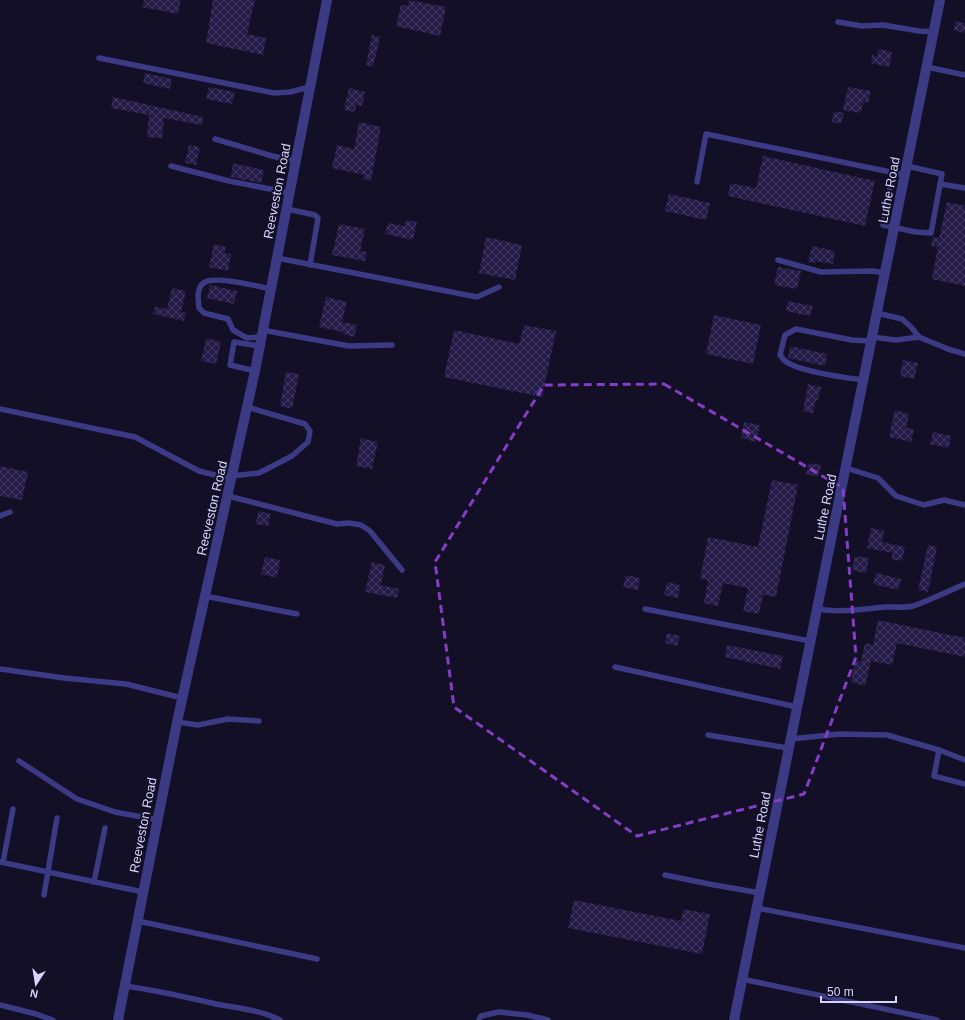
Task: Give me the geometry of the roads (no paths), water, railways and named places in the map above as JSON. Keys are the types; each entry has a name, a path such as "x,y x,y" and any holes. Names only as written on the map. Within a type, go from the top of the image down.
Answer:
{"street":[{"name":"Reeveston Road","path":"118,1020 182,698 255,371 327,0"},
{"name":"Luthe Road","path":"734,1020 940,0"}],"lane":[{"path":"838,22 862,26 883,25 934,32"},
{"path":"99,58 274,93 290,92 310,87"},
{"path":"927,67 965,75"},
{"path":"697,182 706,134 893,172 906,170 942,174 931,233 883,225 893,172"},
{"path":"215,139 272,156 296,160"},
{"path":"171,166 229,181 290,193"},
{"path":"940,184 965,188"},
{"path":"287,209 315,215 318,218 310,265"},
{"path":"277,258 477,297 499,287"},
{"path":"778,260 821,272 872,271 885,273"},
{"path":"271,289 227,281 205,281 201,286 198,296 199,308 204,312 228,319 233,330 247,338 349,346 392,345"},
{"path":"877,313 902,319 919,337 948,349 965,354"},
{"path":"864,380 846,378 798,368 785,361 780,355 785,335 796,329 852,340 896,340 919,337"},
{"path":"255,371 230,365 234,342 261,338"},
{"path":"0,409 135,437 199,471 232,478 259,473 292,456 308,442 310,431 305,424 247,407"},
{"path":"846,468 878,478 896,496 924,505 944,500 965,505"},
{"path":"228,496 337,524 349,523 361,525 370,532 402,570"},
{"path":"0,516 10,512"},
{"path":"817,609 830,611 853,611 885,607 911,606 932,599 965,584"},
{"path":"205,596 297,614"},
{"path":"645,609 810,641"},
{"path":"615,667 797,706"},
{"path":"0,668 64,678 126,684 182,698"},
{"path":"177,722 198,725 228,719 259,721"},
{"path":"708,735 789,743 840,734 888,735 939,750 965,760"},
{"path":"939,750 934,776 965,784"},
{"path":"19,761 77,798 115,812 158,820"},
{"path":"13,809 1,862 143,892"},
{"path":"44,895 57,818"},
{"path":"94,882 105,828"},
{"path":"665,875 760,893"},
{"path":"757,908 965,948"},
{"path":"138,921 317,959"},
{"path":"742,979 937,1020"},
{"path":"125,986 236,1008 271,1016 280,1020"},
{"path":"0,1005 53,1020"},
{"path":"479,1020 481,1016 499,1012 527,1015 548,1020"}]}
